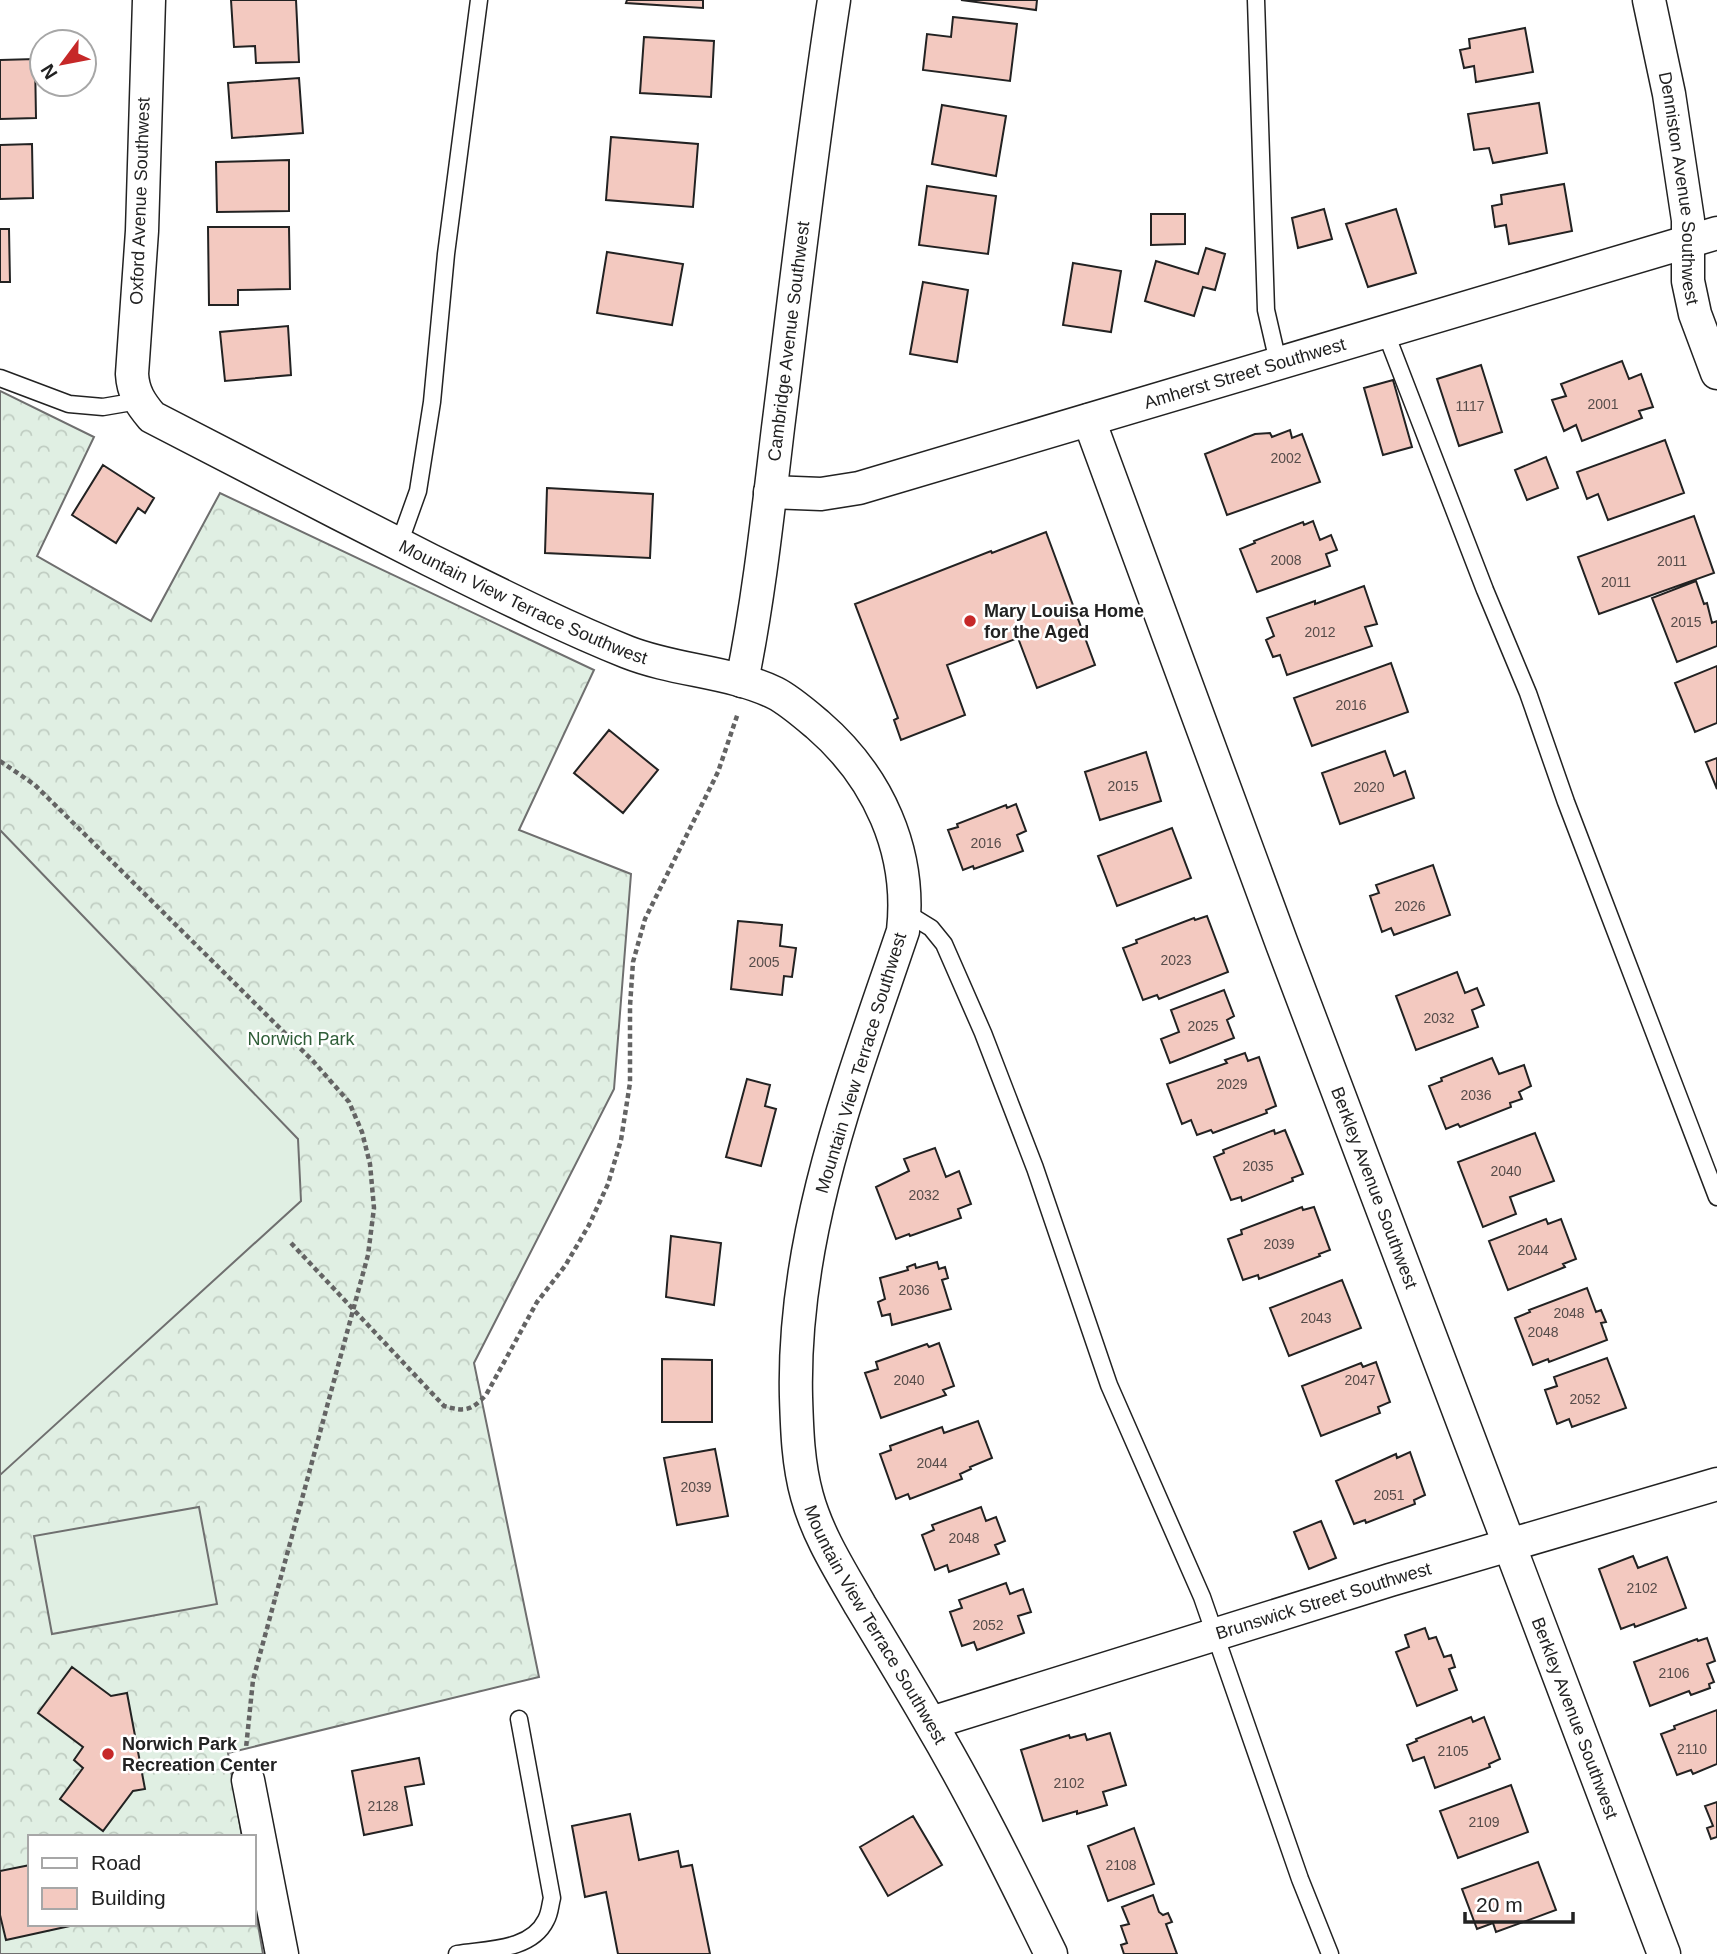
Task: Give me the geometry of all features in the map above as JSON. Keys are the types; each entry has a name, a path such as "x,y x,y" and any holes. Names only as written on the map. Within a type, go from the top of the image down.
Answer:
{"street":[{"name":"Oxford Avenue Southwest","path":"138,401 132,374 142,231 149,0"},
{"name":"Cambridge Avenue Southwest","path":"742,681 770,492 834,0"},
{"name":"Denniston Avenue Southwest","path":"1649,0 1669,94 1688,220 1702,237 1688,281 1695,314 1717,373"},
{"name":"Amherst Street Southwest","path":"770,492 821,494 859,488 1702,237"},
{"name":"Mountain View Terrace Southwest","path":"138,401 152,417 511,600 659,663 742,681 777,694 818,725 847,754 877,795 892,828 903,871 903,931 847,1098 814,1217 800,1292 796,1368 798,1444 807,1496 825,1545 931,1723 989,1828 1051,1954"},
{"name":"Berkley Avenue Southwest","path":"1089,420 1282,944 1664,1954"},
{"name":"Brunswick Street Southwest","path":"931,1723 1216,1633 1717,1484"},
{"path":"248,1780 282,1954"}],"lane":[{"path":"399,544 418,491 432,402 446,254 479,0"},
{"path":"1256,0 1266,310 1278,362"},
{"path":"1385,331 1485,590 1528,693 1566,803 1717,1197"},
{"path":"0,378 69,404 103,407 138,401"},
{"path":"905,912 931,928 944,944 983,1033 1035,1168 1109,1385 1216,1633 1300,1880 1330,1954"},
{"path":"457,1954 522,1944 538,1932 547,1918 552,1898 519,1719"}],"path":[{"path":"291,1243 444,1406 460,1410 474,1407 486,1395 537,1302 565,1266 589,1225 608,1184 621,1140 630,1083 630,1006 634,962 645,919 718,772 737,716 742,681"},
{"path":"0,761 35,785 313,1060 349,1102 362,1132 370,1164 374,1208 368,1255 253,1679 246,1757 248,1780"}],"green space":[{"name":"Norwich Park","path":"0,391 94,437 37,556 151,621 220,493 594,670 519,830 631,874 614,1089 474,1363 539,1677 228,1753 242,1835 28,1835 28,1926 256,1926 256,1913 263,1954 0,1954"},
{"path":"0,830 298,1139 301,1201 0,1475"},
{"path":"199,1507 217,1604 52,1634 34,1536"}],"building":[{"path":"231,0 296,0 299,62 256,63 255,46 234,47"},
{"path":"627,0 703,0 703,8 626,3"},
{"path":"961,0 1037,0 1036,10"},
{"path":"953,17 1017,24 1010,81 923,70 927,34 951,37"},
{"path":"1525,28 1533,72 1476,82 1474,66 1464,68 1460,50 1470,48 1469,39"},
{"path":"644,37 714,41 711,97 640,93"},
{"path":"28,59 28,98 36,98 36,118 0,119 0,60"},
{"path":"299,78 303,133 232,138 228,83"},
{"path":"1539,103 1547,153 1493,163 1489,148 1474,150 1468,114"},
{"path":"942,105 1006,116 996,176 932,164"},
{"path":"611,137 698,144 693,207 606,200"},
{"path":"32,144 33,198 0,199 0,145"},
{"path":"289,160 289,211 217,212 216,162"},
{"path":"1564,184 1572,231 1509,244 1506,225 1495,227 1492,206 1502,204 1501,195"},
{"path":"927,186 996,196 988,254 919,245"},
{"path":"1324,209 1332,239 1298,248 1292,218"},
{"path":"1396,209 1416,273 1368,287 1346,224"},
{"path":"1151,214 1185,214 1185,244 1151,245"},
{"path":"208,227 289,227 290,289 238,290 238,305 209,305"},
{"path":"0,229 9,229 10,282 0,282"},
{"path":"1206,248 1225,254 1215,290 1203,287 1194,316 1145,301 1156,261 1198,274"},
{"path":"607,252 683,264 672,325 597,313"},
{"path":"1073,263 1121,271 1111,332 1063,325"},
{"path":"923,282 968,290 957,362 910,354"},
{"path":"288,326 291,375 225,381 220,332"},
{"path":"1622,361 1629,379 1641,374 1653,407 1639,411 1642,418 1582,441 1576,425 1564,431 1552,400 1566,396 1561,384"},
{"path":"1481,365 1502,432 1459,446 1437,379"},
{"path":"1393,380 1412,447 1383,455 1364,388"},
{"path":"1290,430 1292,438 1302,434 1320,482 1227,515 1205,454 1255,434 1270,433 1272,437"},
{"path":"1665,440 1684,493 1608,520 1598,494 1587,499 1577,472"},
{"path":"1546,457 1558,488 1527,500 1515,470"},
{"path":"103,465 154,498 145,513 138,508 116,543 72,515"},
{"path":"547,488 653,494 650,558 545,553"},
{"path":"1694,516 1714,573 1599,614 1578,557"},
{"path":"1313,521 1320,540 1331,535 1337,550 1326,554 1330,566 1257,592 1240,549 1303,522 1304,525"},
{"name":"Mary Louisa Home for the Aged","path":"1046,532 1095,665 1037,688 1018,638 947,665 965,715 901,740 894,720 898,718 855,604"},
{"path":"1696,581 1704,604 1707,603 1712,623 1717,621 1717,646 1677,662 1652,598"},
{"path":"1364,586 1377,624 1365,627 1372,646 1287,675 1280,655 1273,657 1266,640 1274,636 1267,618"},
{"path":"1391,663 1408,712 1312,746 1294,698"},
{"path":"1717,666 1717,723 1695,732 1675,683"},
{"path":"609,730 658,770 623,813 574,773"},
{"path":"1385,751 1394,776 1405,771 1414,798 1340,824 1322,773"},
{"path":"1146,752 1161,801 1100,820 1085,772"},
{"path":"1717,758 1717,789 1706,762"},
{"path":"1016,804 1026,831 1017,835 1023,851 974,869 973,866 963,870 948,830 1006,805 1007,808"},
{"path":"1172,828 1191,878 1117,906 1098,856"},
{"path":"1433,865 1450,915 1394,935 1391,928 1382,932 1370,896 1379,893 1376,885"},
{"path":"1207,916 1228,972 1159,999 1157,995 1143,1000 1123,948 1137,943 1136,940 1194,918 1195,920"},
{"path":"738,921 782,925 780,946 796,948 792,977 784,976 782,995 731,989"},
{"path":"1457,972 1465,993 1477,988 1484,1005 1472,1010 1478,1027 1416,1050 1396,996"},
{"path":"1224,990 1234,1016 1227,1020 1234,1038 1170,1063 1161,1039 1179,1032 1171,1010"},
{"path":"1245,1053 1248,1061 1259,1057 1276,1106 1266,1110 1267,1113 1213,1133 1211,1130 1197,1135 1191,1120 1182,1124 1167,1084 1227,1063 1225,1060"},
{"path":"1492,1058 1499,1074 1524,1065 1531,1086 1519,1092 1522,1099 1510,1103 1511,1107 1460,1127 1458,1124 1446,1129 1429,1086 1442,1081 1441,1078"},
{"path":"747,1079 770,1085 765,1106 776,1109 761,1166 726,1157"},
{"path":"1274,1130 1275,1134 1285,1130 1303,1174 1292,1178 1293,1181 1242,1201 1241,1197 1231,1200 1214,1157 1224,1153 1223,1150"},
{"path":"1535,1133 1554,1181 1510,1197 1516,1214 1483,1227 1458,1162"},
{"path":"935,1148 946,1177 959,1171 971,1204 958,1209 961,1218 896,1239 876,1187 909,1171 904,1159"},
{"path":"1302,1207 1303,1210 1314,1207 1330,1250 1259,1279 1258,1275 1243,1280 1228,1239 1242,1234 1241,1230"},
{"path":"1546,1219 1548,1224 1561,1219 1576,1259 1563,1264 1565,1267 1508,1290 1489,1241"},
{"path":"671,1236 721,1243 714,1305 666,1297"},
{"path":"937,1262 939,1269 945,1267 948,1278 942,1280 951,1309 892,1325 890,1314 882,1316 878,1302 885,1299 880,1278 908,1270 907,1267 915,1264 916,1268"},
{"path":"1342,1280 1361,1328 1289,1356 1270,1308"},
{"path":"1587,1288 1596,1312 1601,1310 1606,1322 1601,1323 1607,1340 1549,1362 1548,1359 1533,1365 1515,1318"},
{"path":"939,1343 954,1386 943,1390 946,1395 881,1418 865,1373 878,1369 876,1362 927,1344 929,1347"},
{"path":"1607,1358 1626,1408 1572,1427 1569,1419 1557,1424 1545,1390 1557,1386 1554,1377"},
{"path":"662,1359 712,1360 712,1422 662,1422"},
{"path":"1376,1362 1390,1402 1378,1407 1380,1413 1321,1436 1302,1386 1361,1363 1363,1367"},
{"path":"978,1421 992,1458 960,1474 962,1479 910,1499 908,1494 896,1499 880,1454 891,1450 890,1446 942,1427 944,1433"},
{"path":"715,1449 728,1516 677,1525 664,1458"},
{"path":"1410,1452 1425,1495 1414,1500 1415,1504 1366,1523 1365,1520 1354,1524 1336,1481 1396,1454 1397,1458"},
{"path":"981,1507 986,1521 996,1517 1005,1541 995,1545 999,1554 949,1572 947,1565 935,1570 922,1535 934,1530 932,1525"},
{"path":"1321,1521 1336,1558 1309,1569 1294,1532"},
{"path":"1633,1556 1638,1568 1667,1557 1686,1608 1635,1627 1634,1624 1621,1629 1599,1569"},
{"path":"1006,1583 1010,1594 1023,1589 1031,1612 1018,1616 1024,1633 977,1650 974,1642 962,1646 950,1612 962,1608 959,1600"},
{"path":"1425,1628 1429,1639 1436,1637 1444,1657 1451,1655 1455,1667 1449,1669 1457,1690 1417,1706 1396,1652 1409,1647 1405,1635"},
{"path":"1707,1638 1715,1661 1707,1664 1714,1682 1709,1684 1710,1688 1691,1695 1689,1691 1650,1706 1634,1662 1697,1639"},
{"name":"Norwich Park Recreation Center","path":"72,1667 111,1696 127,1693 145,1789 133,1791 103,1831 60,1799 83,1768 74,1760 83,1747 38,1713"},
{"path":"1717,1710 1717,1764 1693,1774 1691,1770 1677,1775 1661,1734 1675,1729 1674,1726"},
{"path":"1471,1717 1473,1722 1484,1717 1500,1759 1489,1764 1490,1767 1435,1788 1424,1757 1413,1761 1407,1745"},
{"path":"1110,1733 1126,1785 1103,1792 1107,1805 1043,1821 1021,1750 1069,1735 1070,1738 1085,1734 1087,1740"},
{"path":"419,1758 424,1784 405,1787 412,1825 364,1835 352,1771"},
{"path":"1511,1785 1528,1832 1458,1858 1440,1811"},
{"path":"1717,1802 1717,1837 1711,1839 1707,1828 1713,1826 1705,1806"},
{"path":"630,1814 639,1860 678,1851 681,1867 692,1865 710,1954 618,1954 606,1892 585,1897 572,1826"},
{"path":"913,1816 942,1865 888,1896 860,1847"},
{"path":"1134,1828 1154,1884 1108,1901 1088,1846"},
{"path":"1538,1862 1556,1910 1496,1932 1493,1923 1477,1929 1462,1889"},
{"path":"28,1865 28,1926 70,1926 6,1940 0,1915 0,1871"},
{"path":"1153,1895 1159,1912 1163,1915 1168,1913 1172,1922 1166,1924 1177,1954 1124,1954 1121,1945 1127,1943 1121,1926 1129,1924 1122,1907"}],"place":[{"name":"Mary Louisa Home for the Aged","path":"970,621"},
{"name":"Norwich Park Recreation Center","path":"108,1754"}]}
